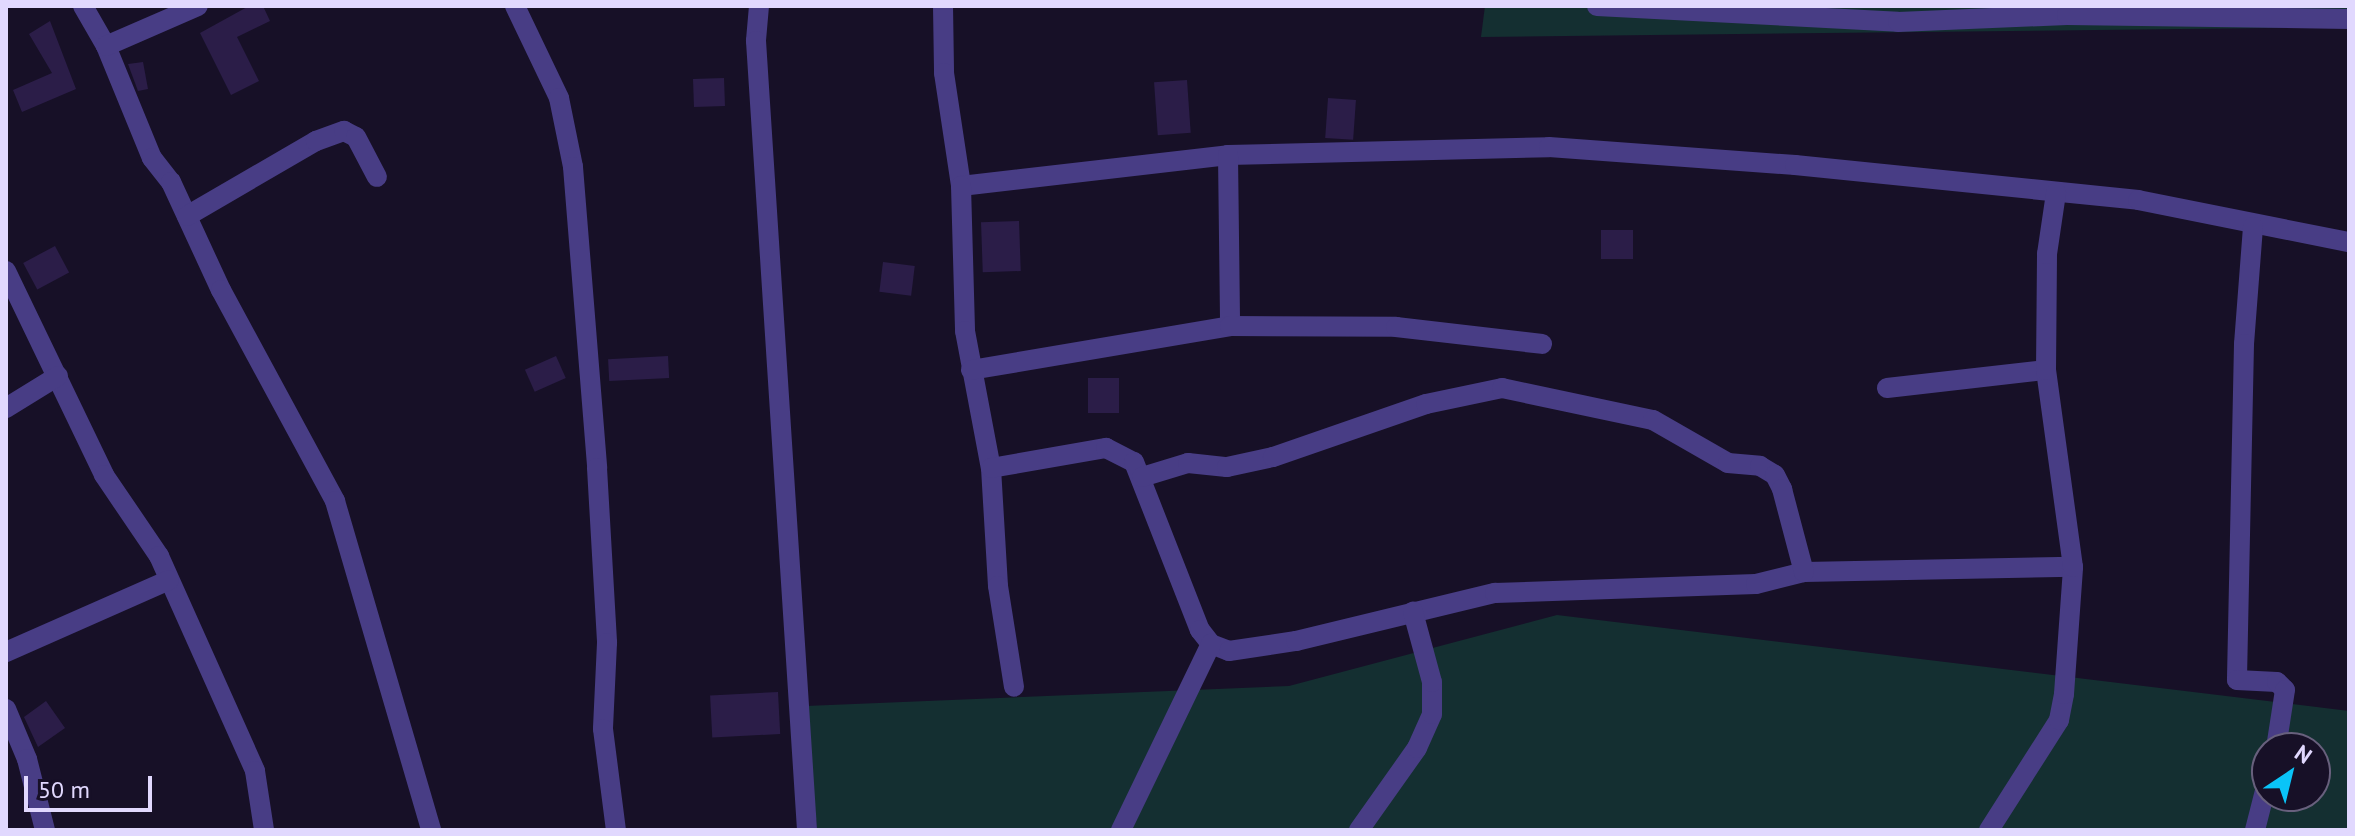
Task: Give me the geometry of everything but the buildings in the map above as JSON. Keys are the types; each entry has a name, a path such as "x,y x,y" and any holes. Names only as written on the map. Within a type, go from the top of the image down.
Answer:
{"street":[{"path":"83,6 106,46 145,144 187,216 335,501 431,830"},
{"path":"106,46 198,6"},
{"path":"515,6 559,98 573,167 597,468 607,643 603,729 616,830"},
{"path":"759,6 756,41 807,830"},
{"path":"943,6 944,73 961,186 959,277 971,370 991,468 998,586 1014,687"},
{"path":"1597,6 1898,14 2252,12 2349,19"},
{"path":"187,216 331,133 344,131 356,137 377,177"},
{"path":"961,186 1228,155 1549,147 1795,165 2138,200 2253,227 2349,242"},
{"path":"1228,155 1230,326"},
{"path":"1989,830 2059,720 2073,567 2046,370 2047,254 2056,193"},
{"path":"2253,227 2244,344 2237,680 2277,682 2285,690 2278,732"},
{"path":"6,271 104,475 131,510 169,580 255,771 264,830"},
{"path":"971,370 1230,326 1396,327 1542,344"},
{"path":"1887,388 2046,370"},
{"path":"6,408 58,376"},
{"path":"1142,477 1188,463 1227,467 1273,457 1426,404 1502,388 1653,420 1728,463 1760,466 1775,475 1804,572"},
{"path":"991,468 1106,448 1134,462 1200,630 1211,644 1229,651 1282,643 1495,593 1756,584 1804,572 2073,567"},
{"path":"6,652 169,580"},
{"path":"1359,830 1417,748 1432,714 1432,682 1413,612"},
{"path":"1121,830 1135,810 1211,644"},
{"path":"6,709 27,759 45,830"}],"green space":[{"path":"1485,6 2349,6 2349,27 1481,37"},
{"path":"1557,615 2349,711 2349,830 817,830 806,706 1289,686"}]}
